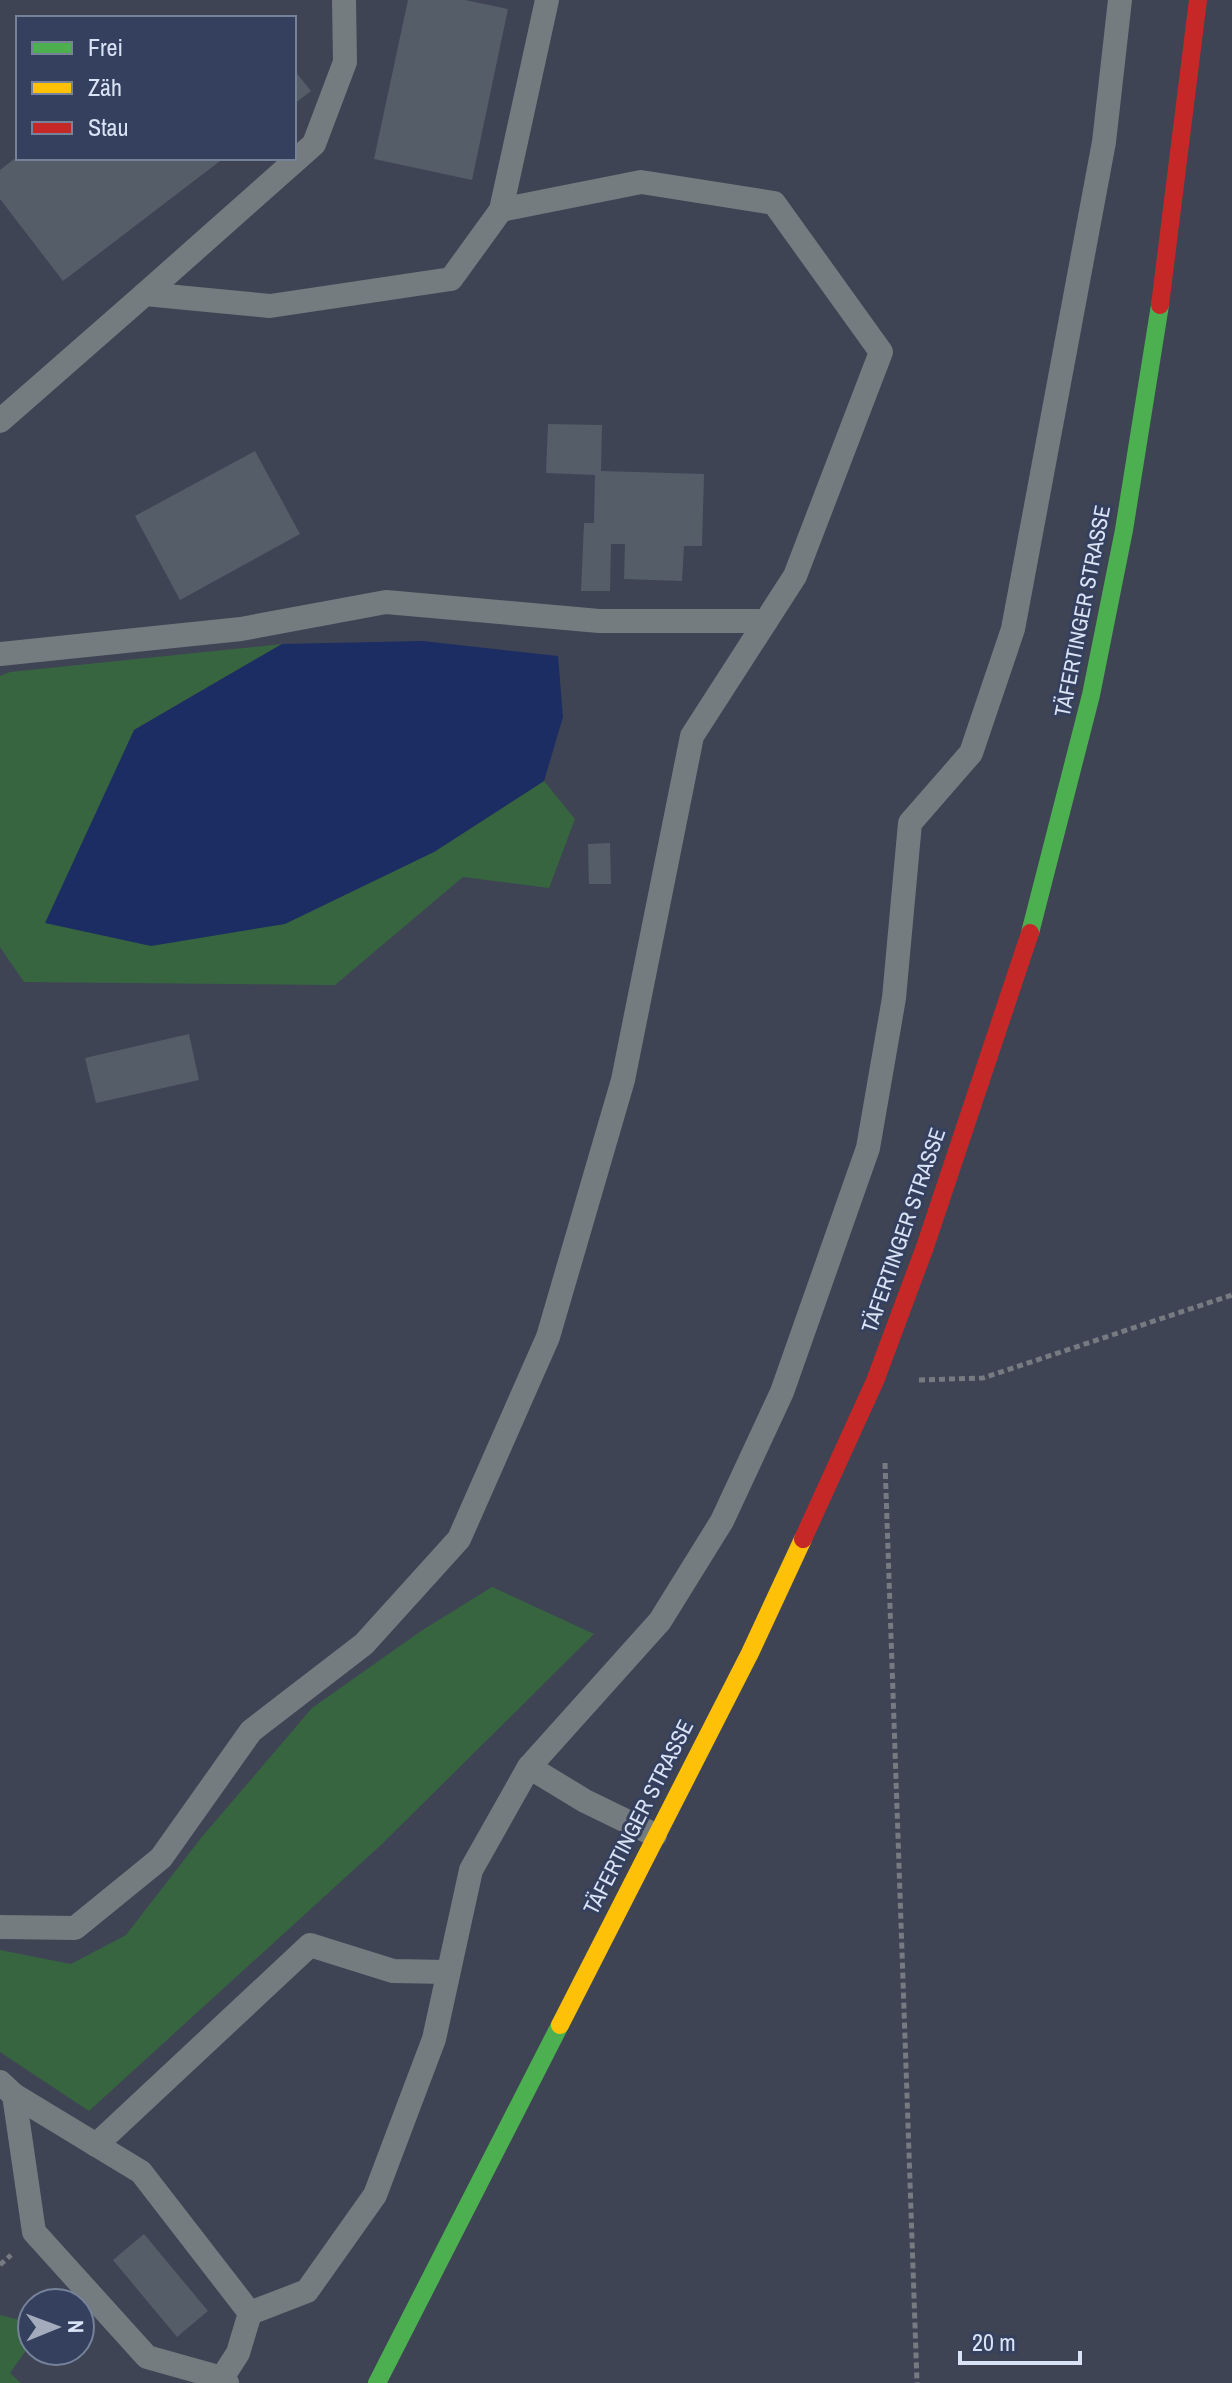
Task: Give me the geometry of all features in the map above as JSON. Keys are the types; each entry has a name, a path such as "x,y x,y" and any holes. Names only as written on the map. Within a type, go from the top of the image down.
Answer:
{"street":[{"name":"TÄFERTINGER STRASSE","path":"377,2383 750,1653 875,1381 925,1247 1038,909 1091,695 1124,530 1160,305 1198,0"}],"lane":[{"path":"0,421 314,144 345,62 344,0"},
{"path":"145,294 270,306 451,279 501,210 547,0"},
{"path":"250,2313 307,2291 375,2195 434,2039 471,1870 529,1767 660,1621 722,1521 782,1392 868,1148 894,998 910,823 971,753 1013,629 1104,142 1120,0"},
{"path":"0,1927 75,1928 161,1858 251,1731 364,1644 459,1539 548,1337 619,1095 692,736 795,576 881,352 774,203 641,182 501,210"},
{"path":"0,654 241,629 386,602 599,621 766,621"},
{"path":"529,1767 585,1801 655,1835"},
{"path":"96,2145 310,1945 393,1971 448,1972"},
{"path":"7,2089 141,2172 250,2313"},
{"path":"7,2089 34,2232 147,2357 225,2380 238,2353 250,2313"}],"path":[{"path":"875,1381 983,1378 1232,1295"},
{"path":"884,1459 917,2383"}],"green space":[{"path":"282,644 134,730 434,852 544,781 575,819 549,888 463,877 335,985 24,982 0,947 0,676 10,672"},
{"path":"492,1587 594,1634 382,1844 89,2111 0,2052 0,1950 71,1964 126,1935 201,1838 312,1708 421,1631"},
{"path":"0,2315 16,2319 16,2365 10,2373 21,2383 0,2383"}],"water":[{"path":"423,641 558,656 563,717 544,781 434,852 285,924 151,946 45,923 134,730 282,644"}],"building":[{"path":"408,0 465,0 508,9 472,180 374,159"},
{"path":"296,72 311,91 296,102"},
{"path":"16,158 16,160 221,160 63,281 0,199 0,170"},
{"path":"548,424 602,425 601,471 704,474 702,546 684,546 682,581 624,579 625,544 611,544 610,591 581,591 584,523 594,523 595,475 546,473"},
{"path":"255,451 300,534 180,600 135,516"},
{"path":"610,843 611,884 589,884 588,844"},
{"path":"189,1034 199,1080 96,1103 85,1058"},
{"path":"144,2234 208,2311 177,2337 113,2260"}],"traffic: fast":[{"path":"1030,933 1091,695 1124,530 1160,305"},
{"path":"377,2383 560,2025"}],"traffic: slow":[{"path":"560,2025 750,1653 803,1539"}],"traffic: jam":[{"path":"1160,305 1198,0"},
{"path":"803,1539 875,1381 925,1247 1030,933"}]}
